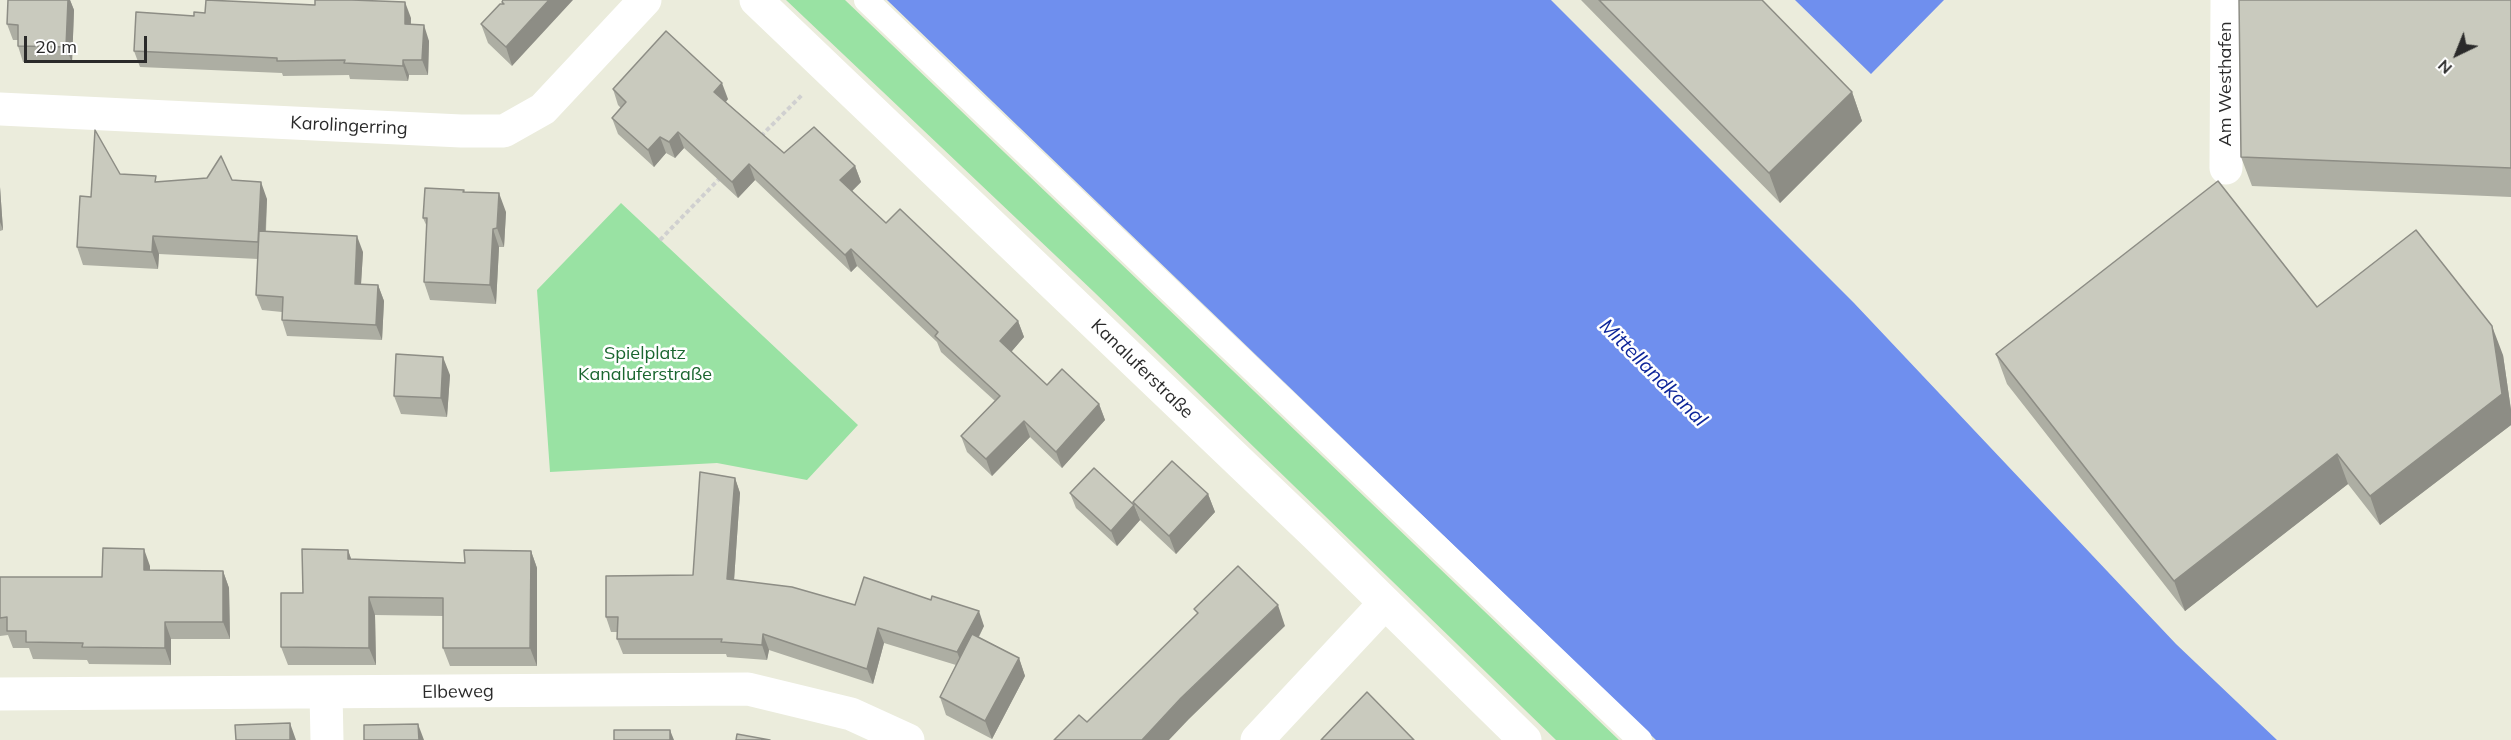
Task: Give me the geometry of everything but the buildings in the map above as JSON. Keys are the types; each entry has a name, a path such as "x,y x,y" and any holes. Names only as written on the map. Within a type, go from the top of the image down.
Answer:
{"street":[{"name":"Karolingerring","path":"0,110 504,131 543,109 645,0"},
{"name":"Kanaluferstraße","path":"756,0 1525,740"},
{"name":"Am Westhafen","path":"2226,168 2227,0"},
{"path":"1257,740 1385,603"},
{"name":"Elbeweg","path":"0,694 748,689 851,714 908,740"},
{"path":"326,693 327,740"}],"lane":[{"path":"866,0 1640,740"}],"path":[{"path":"760,137 828,68"},
{"path":"660,240 727,171"}],"green space":[{"path":"786,0 845,0 1619,740 1556,740 1094,292"},
{"name":"Spielplatz Kanaluferstraße","path":"621,203 858,425 807,480 717,463 550,472 537,290"}],"water":[{"name":"Mittellandkanal","path":"887,0 1551,0 1854,303 2176,644 2277,740 1656,740"},
{"path":"1795,0 1944,0 1871,74"}]}
